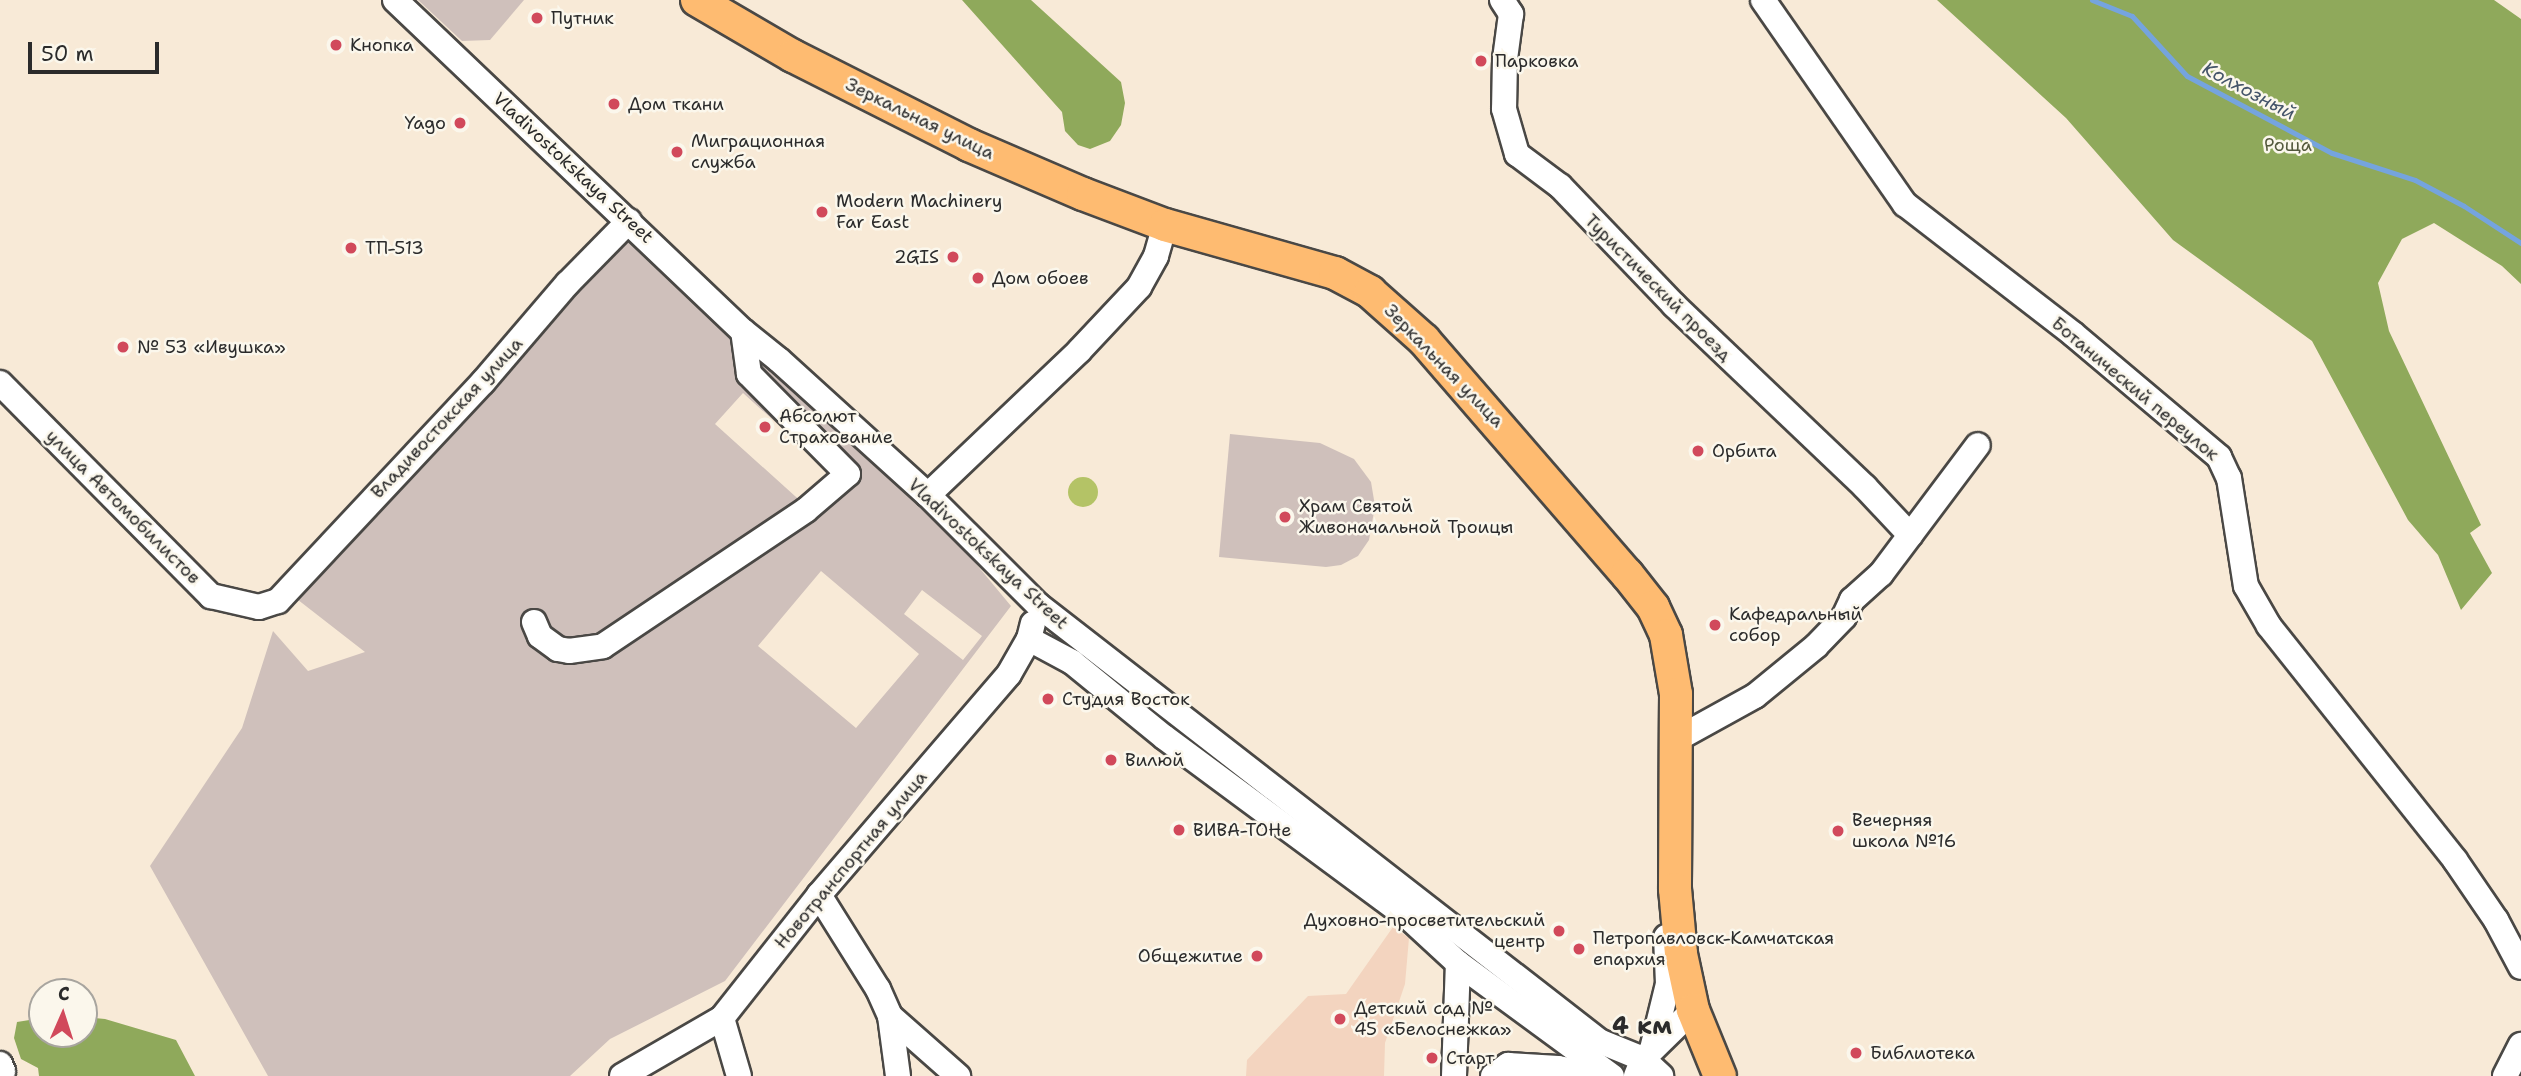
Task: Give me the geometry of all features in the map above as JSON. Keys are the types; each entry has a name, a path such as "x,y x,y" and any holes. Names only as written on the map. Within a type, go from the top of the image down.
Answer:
{"main road":[{"name":"Зеркальная улица","path":"697,0 793,56 969,145 1083,194 1166,225 1335,273 1370,292 1424,340 1535,465 1653,607 1671,651 1677,739 1675,840 1678,925 1693,1010 1720,1076"}],"street":[{"name":"Vladivostokskaya Street","path":"394,0 743,331 779,360 928,495 1038,606 1600,1041 1644,1061 1661,1076"},
{"name":"Туристический проезд","path":"1502,0 1511,15 1505,59 1504,109 1517,153 1560,186 1674,305 1865,487 1910,536"},
{"name":"Ботанический переулок","path":"1763,0 1905,204 2073,334 2220,457 2229,478 2246,586 2269,626 2455,860 2496,920 2521,967"},
{"name":"Владивостокская улица","path":"259,607 278,601 482,382 568,283 629,221"},
{"path":"928,495 1079,351 1139,287 1156,256 1166,225"},
{"path":"534,622 540,636 558,649 569,651 603,646 806,510 848,474 749,374 743,331"},
{"name":"улица Автомобилистов","path":"0,383 211,596 259,607"},
{"path":"1677,739 1755,695 1816,646 1843,617 1852,600 1881,574 1978,445"},
{"name":"Новотранспортная улица","path":"636,1072 722,1018 819,895 1009,674 1029,639 1038,606"},
{"path":"1029,639 1072,662 1164,737 1409,918 1458,963 1615,1076 1644,1061 1693,1010"},
{"path":"1644,1061 1668,984 1665,891 1675,840"},
{"path":"819,895 864,963 890,1016 898,1076"},
{"path":"1454,1076 1458,963"},
{"path":"890,1016 958,1076"},
{"path":"722,1018 739,1076"},
{"path":"2511,1073 2521,1045"},
{"path":"1493,1076 1508,1065 1558,1068 1606,1076"}],"shaded area":[{"path":"418,0 524,0 490,40 462,41"},
{"path":"630,235 962,547 1011,606 725,981 610,1039 570,1076 268,1076 150,866 242,728 273,631 308,671 365,652 293,596","holes":["743,393 834,475 806,506 715,424","821,571 919,654 856,728 758,646","922,590 982,636 963,660 904,614"]},
{"path":"1230,434 1320,443 1354,459 1371,482 1375,506 1369,540 1358,556 1341,565 1326,567 1219,557"},
{"name":"Детский сад № 45 «Белоснежка»","path":"1393,927 1409,938 1405,984 1385,1043 1384,1076 1246,1076 1247,1060 1308,996 1346,994"}],"green space":[{"path":"962,0 1031,0 1121,82 1125,103 1121,125 1110,141 1090,149 1078,145 1065,131 1062,112"},
{"name":"Роща","path":"1937,0 2494,0 2521,19 2521,284 2502,266 2434,223 2402,239 2378,283 2389,331 2481,525 2470,533 2492,573 2461,610 2438,555 2408,520 2312,341 2173,240 2066,118"},
{"path":"1083,477 1094,481 1098,492 1094,503 1083,507 1072,503 1068,492 1072,481"},
{"path":"98,1018 176,1040 195,1076 39,1076 38,1068 21,1059 14,1038 17,1022 28,1020 28,1048 98,1048"}],"waterway":[{"name":"Колхозный","path":"2092,0 2132,16 2187,76 2332,153 2415,180 2464,206 2521,243"}],"place":[{"name":"Путник","path":"537,18"},
{"name":"Кнопка","path":"336,45"},
{"name":"Парковка","path":"1481,61"},
{"name":"Дом ткани","path":"614,104"},
{"name":"Yago","path":"460,123"},
{"name":"Миграционная служба","path":"677,152"},
{"name":"Modern Machinery Far East","path":"822,212"},
{"name":"ТП-513","path":"351,248"},
{"name":"2GIS","path":"953,257"},
{"name":"Дом обоев","path":"978,278"},
{"name":"№ 53 «Ивушка»","path":"123,347"},
{"name":"Абсолют Страхование","path":"765,427"},
{"name":"Орбита","path":"1698,451"},
{"name":"Храм Святой Живоначальной Троицы","path":"1285,517"},
{"name":"Кафедральный собор","path":"1715,625"},
{"name":"Студия Восток","path":"1048,699"},
{"name":"Вилюй","path":"1111,760"},
{"name":"ВИВА-ТОНе","path":"1179,830"},
{"name":"Вечерняя школа №16","path":"1838,831"},
{"name":"Духовно-просветительский центр","path":"1559,931"},
{"name":"Петропавловск-Камчатская епархия","path":"1579,949"},
{"name":"Общежитие","path":"1257,956"},
{"name":"Детский сад № 45 «Белоснежка»","path":"1340,1019"},
{"name":"Библиотека","path":"1856,1053"},
{"name":"Старт","path":"1432,1058"}],"district":[{"name":"4 км","path":"1642,1027"}]}
